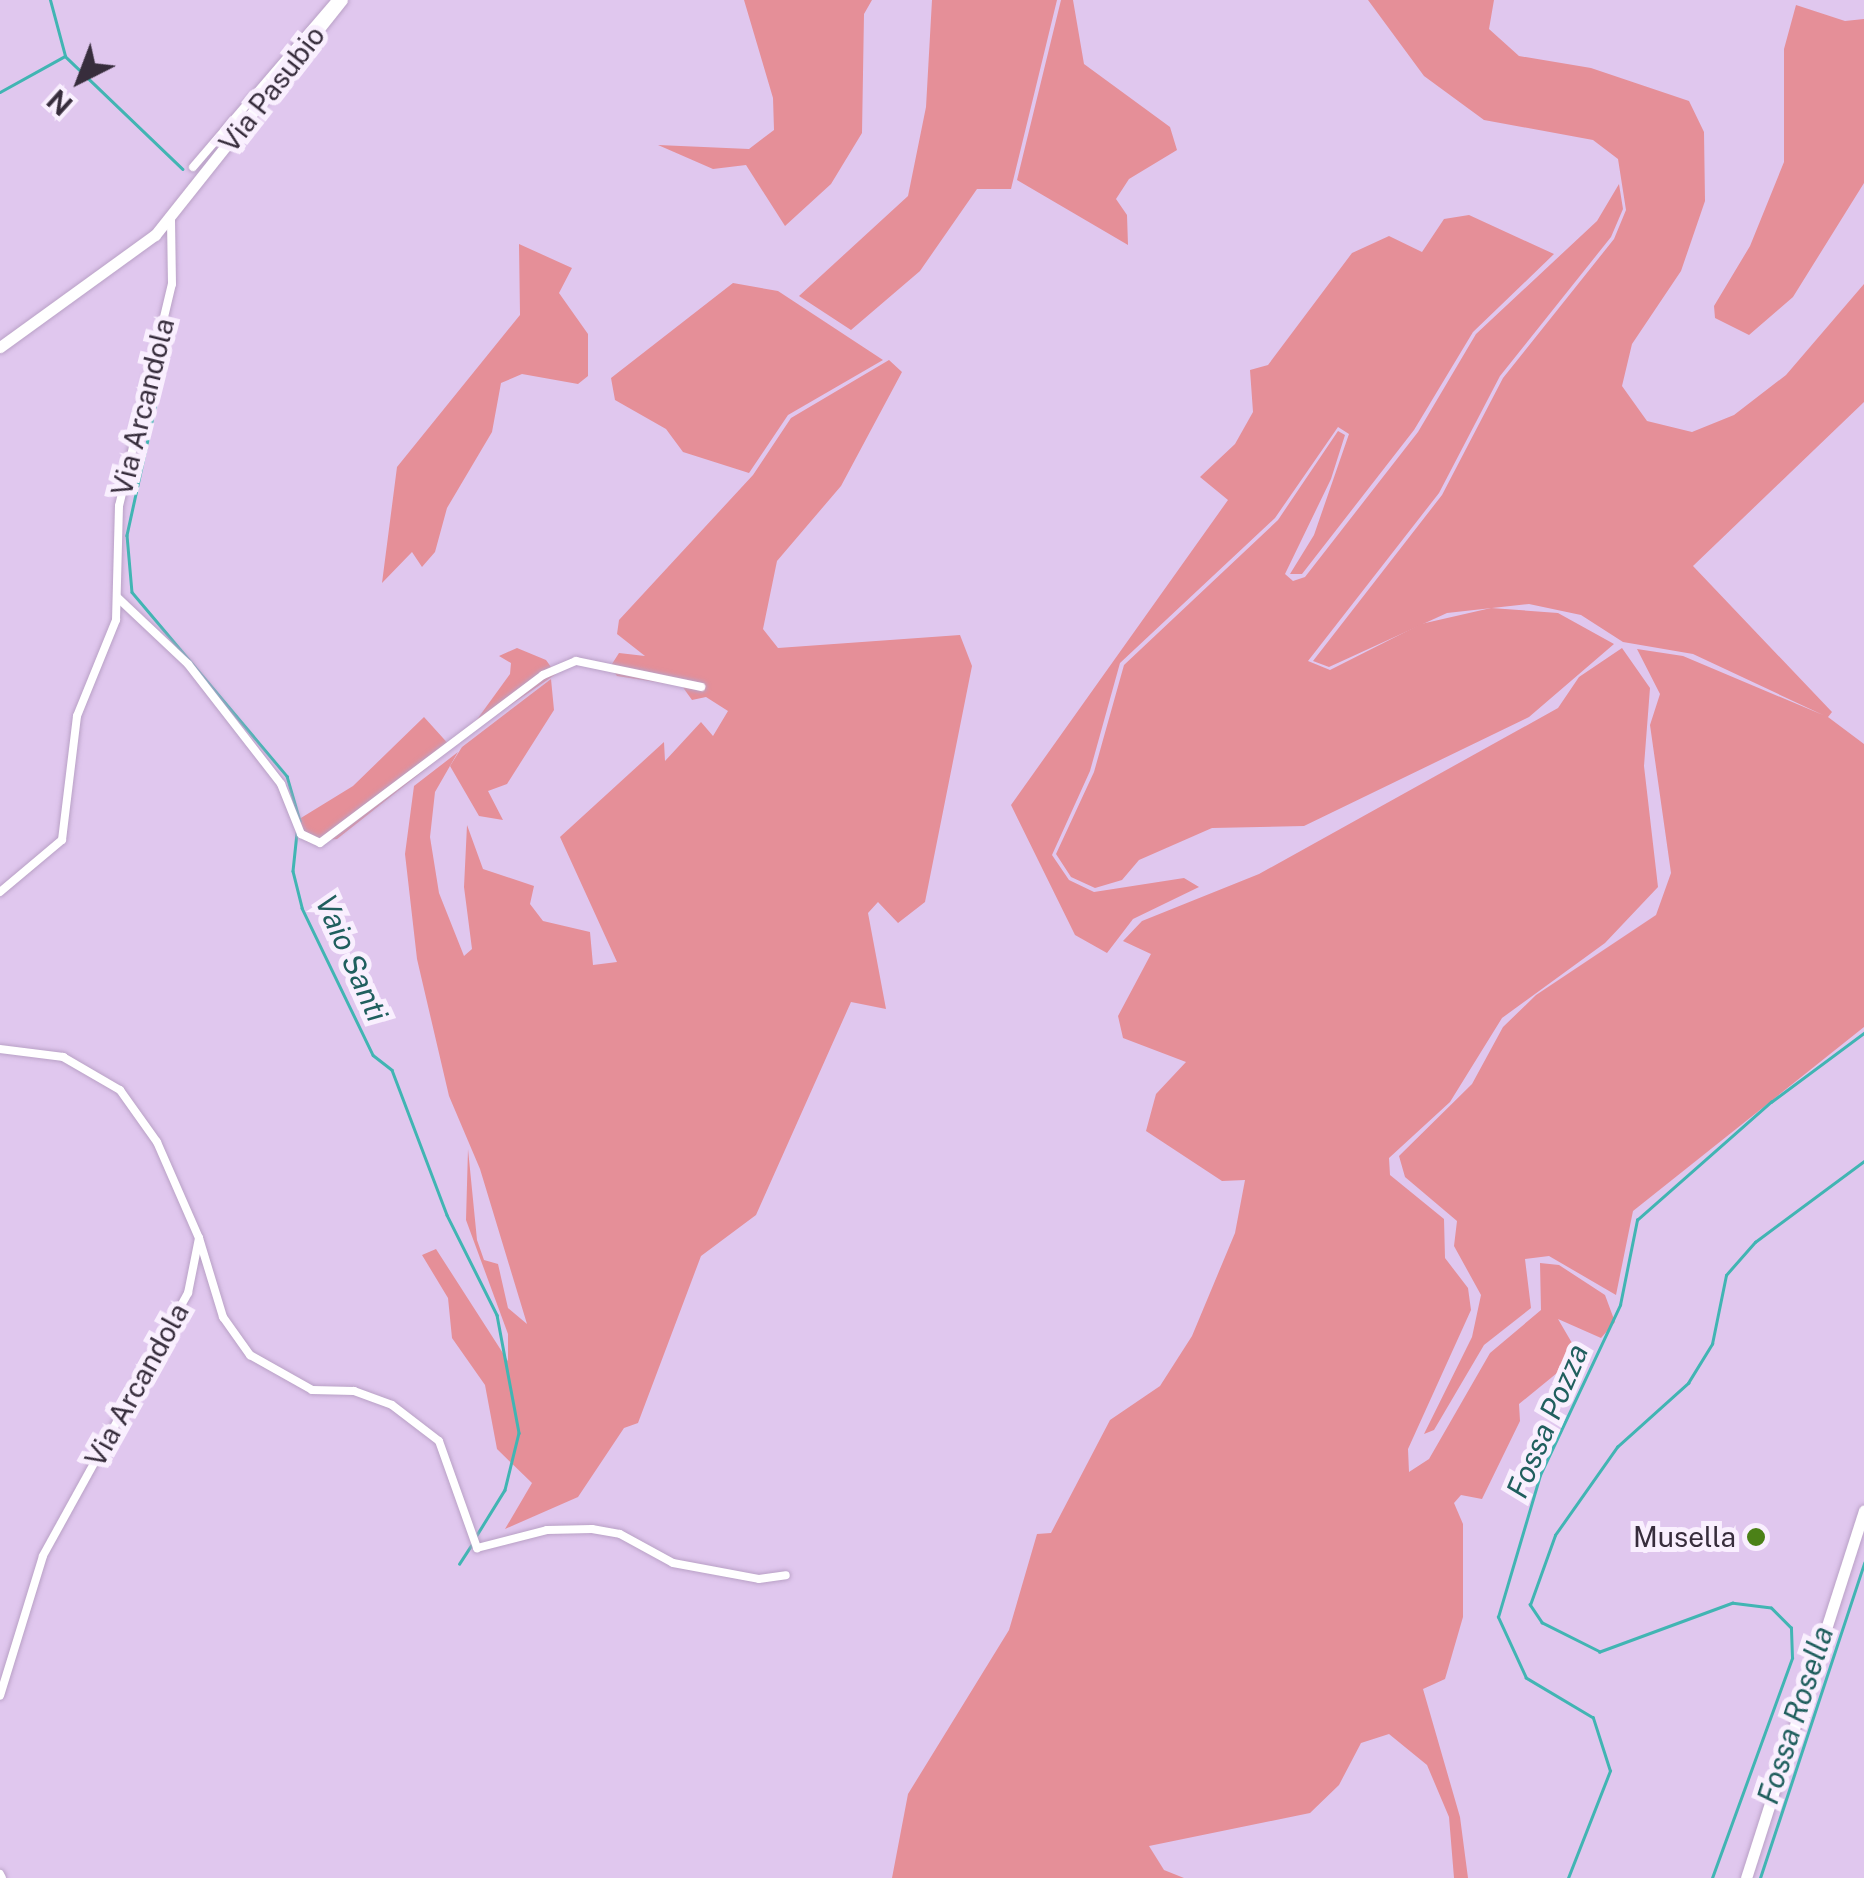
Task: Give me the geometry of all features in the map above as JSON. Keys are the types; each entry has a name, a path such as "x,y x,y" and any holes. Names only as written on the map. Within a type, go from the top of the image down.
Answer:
{"street":[{"path":"193,167 338,0"},
{"name":"Via Pasubio","path":"172,217 338,0"},
{"path":"0,347 125,262 172,217"},
{"name":"Via Arcandola","path":"0,892 62,840 76,716 118,598 119,506 172,284 172,217"},
{"path":"118,598 188,664 281,784 301,834 320,844 560,668 576,661 701,687"},
{"path":"0,1048 63,1056 120,1090 157,1142 200,1238 223,1318 250,1356 312,1390 354,1391 392,1405 440,1441 477,1548 592,1529 620,1534 672,1563 759,1579 786,1575"},
{"name":"Via Arcandola","path":"0,1696 43,1556 188,1293 200,1238"},
{"path":"1746,1878 1864,1511"}],"shaded area":[{"path":"744,0 872,0 864,14 862,133 831,184 785,226 746,165 713,169 658,145 749,149 774,130 773,98"},
{"path":"932,0 1057,0 1011,189 977,189 920,271 851,330 799,296 908,196 926,107"},
{"path":"1061,0 1073,0 1084,64 1170,127 1177,150 1129,179 1116,199 1127,215 1128,245 1017,180"},
{"path":"1368,0 1494,0 1489,29 1519,56 1591,68 1689,101 1704,132 1705,201 1681,271 1632,344 1622,386 1647,421 1692,432 1734,415 1786,375 1864,284 1864,402 1693,566 1832,712 1828,717 1864,744 1864,1027 1633,1211 1616,1295 1549,1256 1525,1259 1531,1308 1484,1345 1434,1430 1424,1434 1472,1337 1481,1295 1454,1246 1457,1221 1405,1177 1399,1156 1472,1084 1503,1027 1536,995 1656,915 1671,873 1650,725 1660,694 1637,649 1683,656 1823,715 1693,654 1623,642 1581,615 1529,604 1447,613 1329,667 1313,661 1442,495 1503,378 1614,239 1626,210 1618,159 1593,140 1484,120 1424,76"},
{"path":"1796,5 1845,21 1864,19 1864,183 1793,297 1749,335 1715,318 1714,306 1750,246 1784,162 1784,49"},
{"path":"1619,184 1623,209 1611,237 1500,376 1439,493 1308,661 1330,670 1421,624 1491,608 1558,613 1614,644 1529,717 1304,826 1212,828 1139,860 1122,880 1095,888 1071,877 1056,854 1094,772 1124,665 1278,520 1338,431 1345,435 1331,479 1285,574 1293,581 1305,577 1418,432 1476,334 1597,221"},
{"path":"1469,215 1554,254 1473,332 1414,430 1302,574 1290,574 1314,535 1349,434 1338,427 1275,518 1120,663 1090,771 1052,855 1069,880 1094,892 1184,878 1199,887 1133,919 1107,953 1075,935 1011,805 1228,500 1200,477 1235,444 1253,412 1250,370 1268,365 1352,253 1389,236 1422,252 1444,219"},
{"path":"519,244 572,268 559,293 588,334 588,376 578,384 522,374 501,383 492,432 447,508 435,552 422,567 412,552 382,583 397,467 520,315"},
{"path":"733,283 778,291 883,360 788,415 749,473 683,452 666,429 615,400 611,378"},
{"path":"889,360 902,372 841,486 777,561 763,629 778,648 960,635 972,666 925,902 898,923 878,902 868,913 886,1009 851,1002 756,1215 701,1256 638,1423 624,1428 578,1497 505,1529 532,1483 497,1449 485,1385 452,1338 448,1298 422,1255 436,1249 508,1361 508,1334 466,1220 468,1149 477,1240 484,1260 498,1264 508,1308 527,1324 480,1169 449,1096 417,959 405,854 414,786 458,752 435,792 430,837 439,893 464,956 472,949 464,887 467,825 483,869 534,886 530,904 543,921 590,932 593,965 617,962 560,837 664,742 665,761 701,722 713,736 728,711 706,697 692,700 682,686 617,676 610,667 619,653 645,656 617,634 619,620 753,475 791,418"},
{"path":"517,648 546,660 556,674 465,736 510,674 511,663 499,656"},
{"path":"1622,648 1650,688 1644,766 1658,887 1605,943 1502,1018 1450,1102 1389,1158 1390,1175 1444,1219 1445,1258 1468,1288 1471,1310 1408,1449 1409,1472 1429,1459 1490,1353 1541,1310 1540,1263 1559,1265 1605,1295 1615,1322 1601,1338 1558,1319 1579,1355 1519,1404 1520,1421 1482,1499 1461,1495 1454,1503 1463,1524 1463,1617 1445,1679 1423,1689 1460,1817 1468,1878 1454,1878 1449,1817 1427,1765 1389,1734 1361,1743 1339,1785 1310,1813 1149,1846 1164,1870 1184,1878 892,1878 908,1794 1009,1630 1037,1534 1051,1533 1110,1420 1160,1386 1192,1336 1235,1233 1245,1180 1222,1181 1146,1131 1156,1094 1186,1062 1123,1038 1118,1016 1151,954 1123,941 1142,921 1259,874 1558,708 1579,677"},
{"path":"551,679 554,710 507,784 488,791 503,820 479,816 450,766 462,747"},
{"path":"424,717 452,748 337,839 307,842 296,821 353,786"}],"waterway":[{"path":"0,92 65,56 50,0"},
{"name":"Vaio Santi","path":"65,56 183,169"},
{"name":"Vaio Santi","path":"160,385 127,535 132,592 287,776 300,821"},
{"name":"Vaio Santi","path":"297,833 293,871 302,908 373,1055 392,1070 447,1215 497,1315 519,1433 505,1490 476,1537"},
{"name":"Fossa Pozza","path":"1568,1878 1610,1771 1593,1718 1526,1678 1498,1617 1540,1475 1620,1305 1637,1220 1771,1102 1864,1033"},
{"path":"1712,1878 1792,1658 1791,1628 1771,1608 1733,1603 1600,1652 1542,1623 1530,1605 1555,1535 1617,1447 1688,1383 1712,1344 1726,1275 1755,1242 1864,1161"},
{"name":"Vaio Santi","path":"459,1564 472,1544"},
{"name":"Fossa Rosella","path":"1760,1878 1864,1563"}],"place":[{"name":"Musella","path":"1756,1537"}]}
